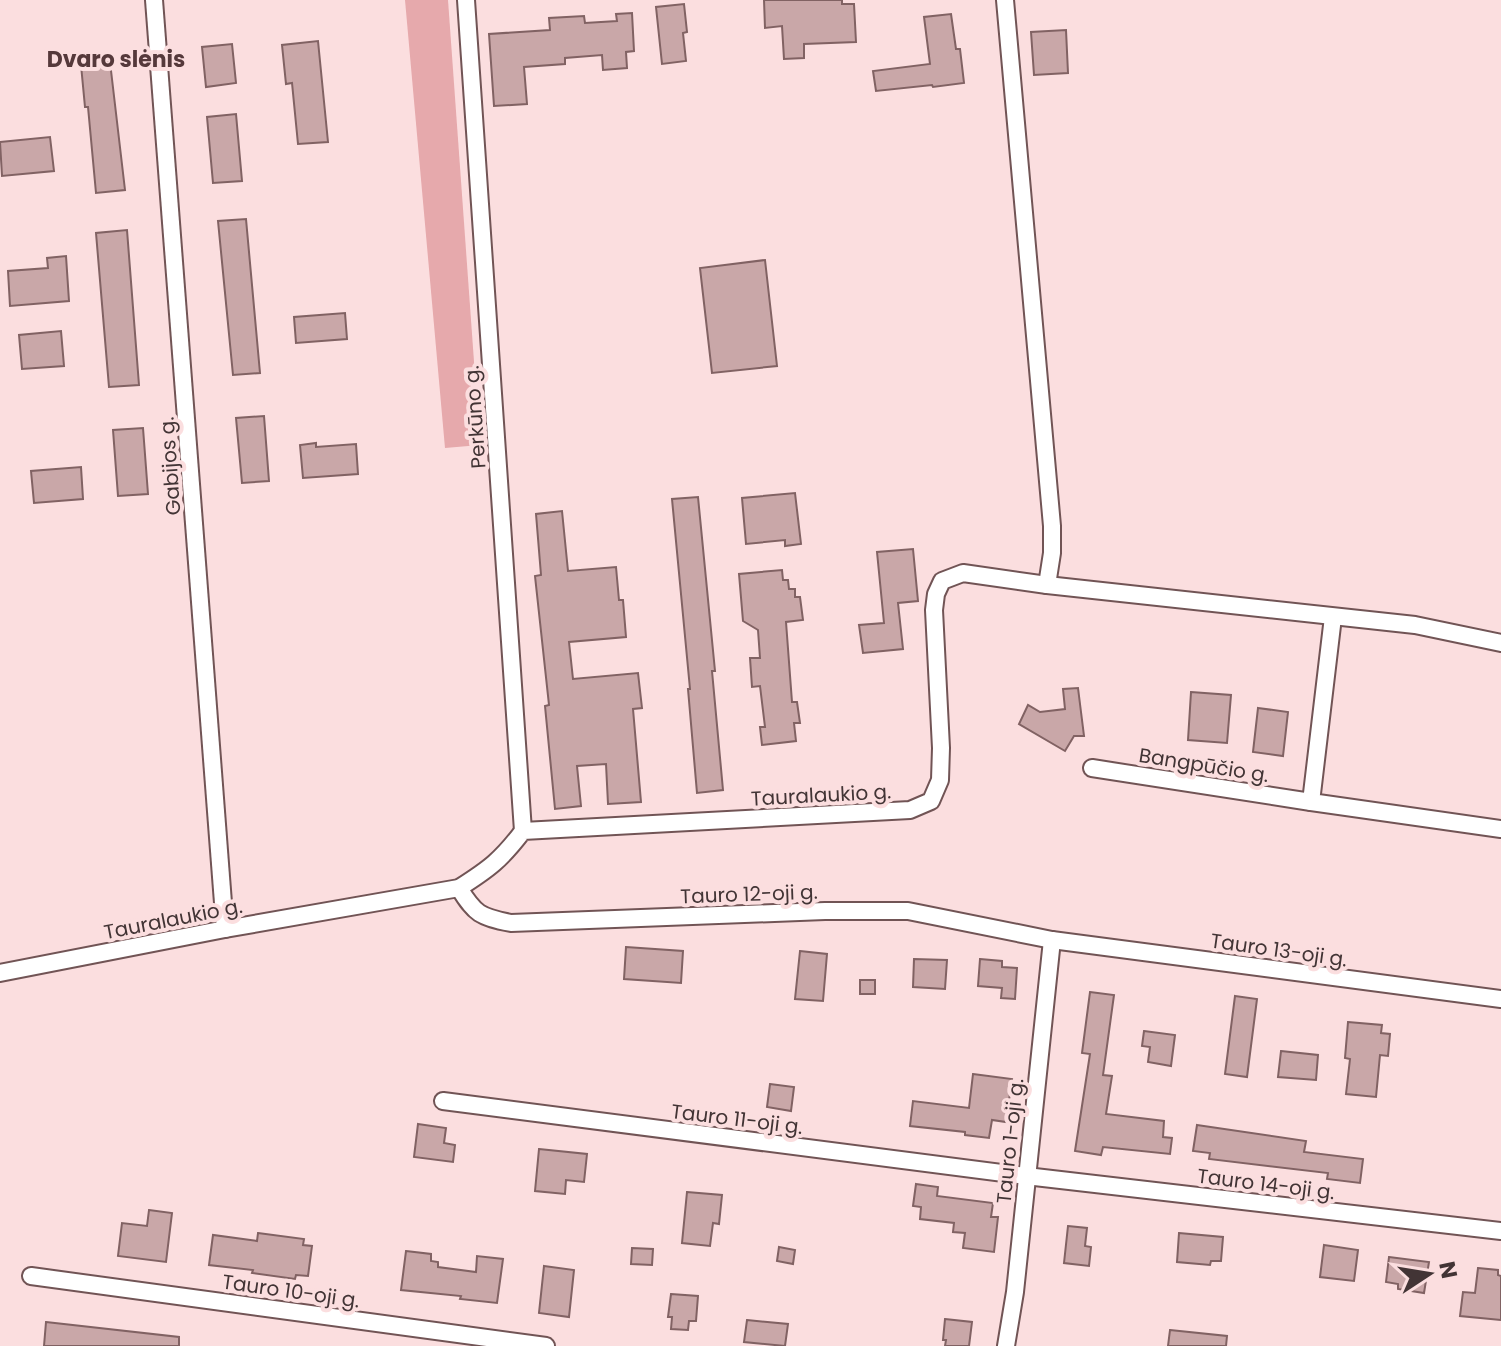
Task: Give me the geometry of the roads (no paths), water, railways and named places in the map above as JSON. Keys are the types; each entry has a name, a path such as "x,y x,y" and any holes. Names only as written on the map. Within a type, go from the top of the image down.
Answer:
{"street":[{"name":"Gabijos g.","path":"154,0 225,929"},
{"name":"Perkūno g.","path":"466,0 523,831"},
{"path":"1005,0 1052,526 1047,585"},
{"name":"Tauralaukio g.","path":"0,973 459,888 504,856 523,831 910,810 921,806 931,801 940,780 936,594 942,581 963,573 1415,625 1501,643"},
{"path":"1311,802 1333,617"},
{"name":"Bangpūčio g.","path":"1092,768 1501,829"},
{"name":"Tauro 12-oji g.","path":"459,888 472,909 489,919 511,923 825,911 908,911 1052,940"},
{"name":"Tauro 13-oji g.","path":"1052,940 1501,999"},
{"name":"Tauro 1-oji g.","path":"1006,1346 1015,1292 1052,940"},
{"name":"Tauro 11-oji g.","path":"443,1101 1026,1176"},
{"name":"Tauro 14-oji g.","path":"1026,1176 1501,1231"},
{"name":"Tauro 10-oji g.","path":"31,1276 546,1346"}],"district":[{"name":"Dvaro slėnis","path":"116,59"}]}
